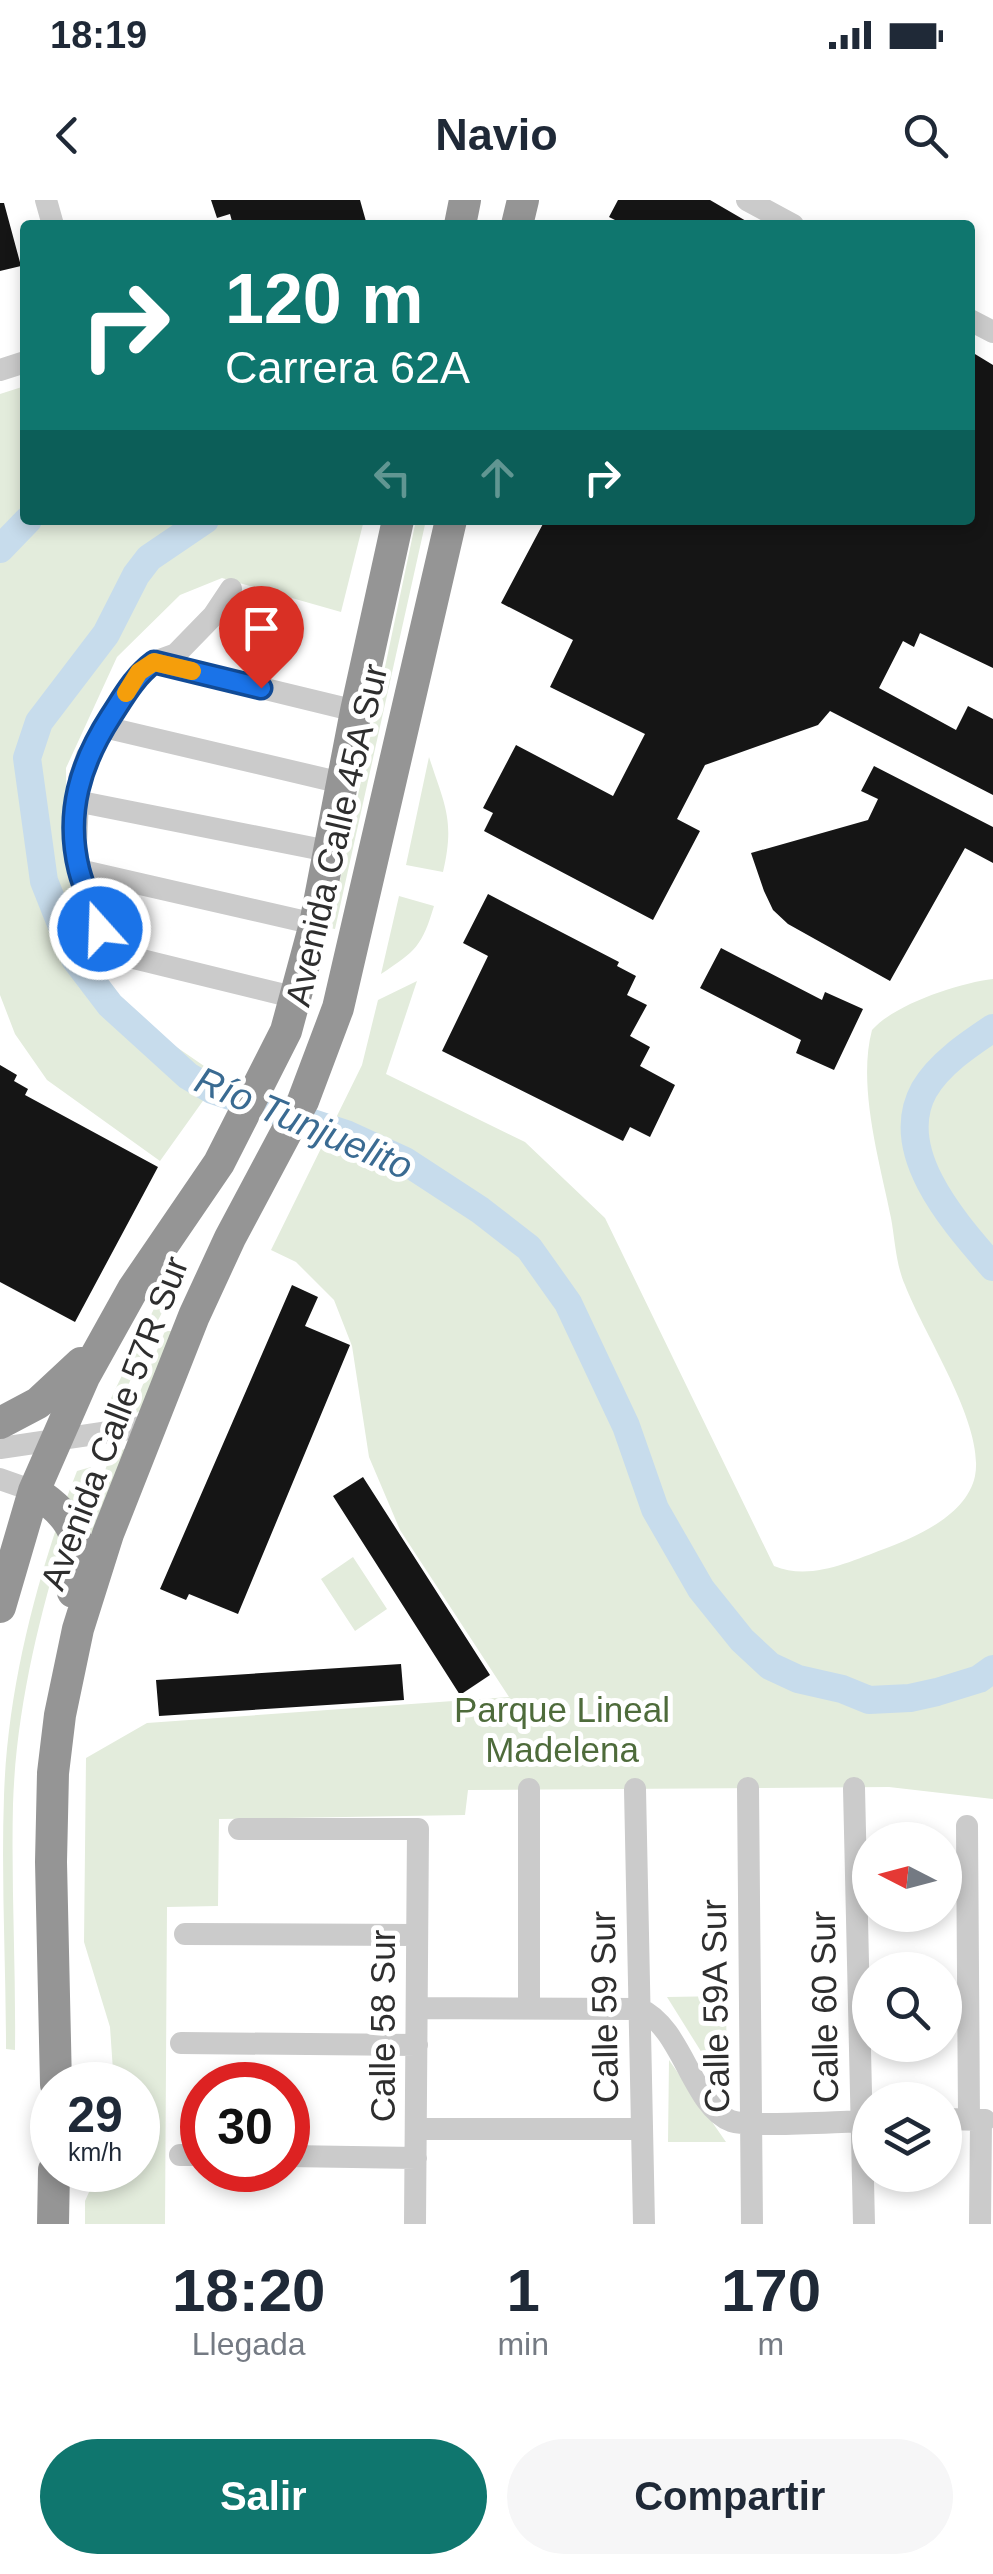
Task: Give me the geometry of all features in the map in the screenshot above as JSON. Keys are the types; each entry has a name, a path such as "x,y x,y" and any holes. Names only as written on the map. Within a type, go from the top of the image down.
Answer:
{"highway":[{"name":"Avenida Calle 45A Sur","path":"230,1145 286,1031 297,998 397,525"},
{"name":"Avenida Calle 45A Sur","path":"273,1159 302,1101 338,1008 449,525"},
{"name":"Avenida Calle 57R Sur","path":"2,1599 54,1440 107,1333 230,1145"},
{"name":"Avenida Calle 57R Sur","path":"56,2062 53,1773 69,1670 99,1558 149,1426 200,1302 273,1159"},
{"path":"0,1423 25,1412 54,1390 107,1333"},
{"path":"34,1492 54,1504 70,1524 79,1553 48,1708 38,1783 42,1841 53,1886"},
{"path":"0,1518 6,1545 2,1599"},
{"path":"53,2224 54,2192"}],"street":[{"path":"747,200 785,220"},
{"path":"231,589 213,616 176,654 139,672 86,756 76,802 79,870 100,929 101,950 297,998"},
{"path":"154,662 356,711"},
{"path":"104,727 342,783"},
{"path":"76,802 328,851"},
{"path":"79,870 315,924"},
{"path":"0,1448 149,1426"},
{"path":"0,1479 34,1492"},
{"name":"Calle 59A Sur","path":"748,1788 752,2224"},
{"name":"Calle 60 Sur","path":"854,1788 865,2082"},
{"path":"528,2008 529,1789"},
{"name":"Calle 59 Sur","path":"635,1789 644,2224"},
{"path":"966,1826 981,2119 980,2224"},
{"name":"Calle 58 Sur","path":"238,1830 418,1828 415,2224"},
{"path":"185,1934 417,1935"},
{"path":"417,2008 640,2009 659,2021 702,2090 722,2116 733,2122 852,2121"},
{"path":"181,2042 416,2045"},
{"path":"416,2129 642,2129"},
{"path":"310,2156 416,2158"},
{"name":"Calle 60 Sur","path":"864,2224 865,2192"}],"green space":[{"path":"20,388 20,525 363,525 341,612 222,578 180,595 117,657 66,768 67,864 95,963 122,1000 162,1037 220,1077 160,1161 47,1080 15,1034 0,995 0,394"},
{"path":"415,525 425,525 335,929 330,928"},
{"path":"429,757 448,826 443,872 406,865"},
{"path":"399,896 434,906 416,946 381,974"},
{"name":"Parque Lineal Madelena","path":"993,979 993,1799 889,1787 468,1790 465,1815 219,1819 218,1906 167,1907 165,2224 85,2224 89,2192 160,2192 160,2062 112,2062 110,2027 84,1942 86,1758 147,1723 509,1697 400,1530 369,1457 352,1346 334,1300 296,1262 271,1250 362,1065 378,1000 417,981 386,1074 525,1142 605,1218 774,1566 815,1571 925,1531 962,1502 975,1476 976,1455 962,1406 900,1269 872,1124 867,1075 872,1030 928,996"},
{"path":"162,1292 172,1294 116,1414 102,1417"},
{"path":"165,1331 179,1331 146,1408 130,1416"},
{"path":"131,1446 85,1562 82,1529 111,1455"},
{"path":"91,1467 76,1505 67,1497 77,1471"},
{"path":"57,1526 65,1533 30,1667 15,1770 15,2050 6,2049 3,1859 6,1762 21,1659"},
{"path":"353,1557 387,1609 355,1631 321,1579"},
{"path":"726,1996 727,2093 667,1997"},
{"path":"669,2060 726,2142 668,2142"}],"building":[{"path":"211,200 360,200 366,220 232,220 230,214 217,218"},
{"path":"618,200 710,200 744,220 615,220 609,217"},
{"path":"0,203 4,203 20,266 0,271"},
{"path":"975,354 993,365 993,668 920,633 914,647 903,641 879,688 956,730 968,706 993,719 993,795 830,711 818,725 705,765 677,819 700,831 653,920 484,831 493,813 483,808 516,745 613,796 645,734 550,687 573,640 501,603 542,525 975,525"},
{"path":"874,766 993,827 993,863 965,848 890,981 788,924 773,910 751,853 868,820 878,799 861,791"},
{"path":"488,894 619,962 617,966 636,976 627,995 647,1005 630,1036 650,1047 640,1066 675,1085 650,1137 630,1127 623,1141 442,1051 488,956 463,943"},
{"path":"721,948 822,1000 825,992 863,1009 834,1070 796,1053 801,1040 700,988"},
{"path":"0,1065 17,1075 14,1081 28,1089 25,1095 158,1167 75,1322 0,1282"},
{"path":"292,1285 318,1297 305,1326 350,1345 238,1614 189,1594 186,1600 160,1589"},
{"path":"363,1477 490,1675 460,1695 333,1496"},
{"path":"401,1664 404,1700 159,1716 156,1680"}],"waterway":[{"name":"Río Tunjuelito","path":"0,549 23,525"},
{"name":"Río Tunjuelito","path":"198,525 149,558 136,575 106,634 39,722 27,758 44,881 75,959 110,1005 188,1076 212,1090 346,1134 405,1161 529,1248 568,1303 626,1426 655,1509 701,1589 742,1640 770,1666 798,1679 869,1700 937,1692 979,1679 993,1669"},
{"name":"Río Tunjuelito","path":"993,1028 955,1055 930,1081 916,1114 915,1138 932,1186 993,1267"}],"slow traffic":[{"path":"126,693 139,672 154,662 192,671"}],"route":[{"path":"100,929 79,870 75,824 79,779 86,756 139,672 154,662 261,688"}]}
